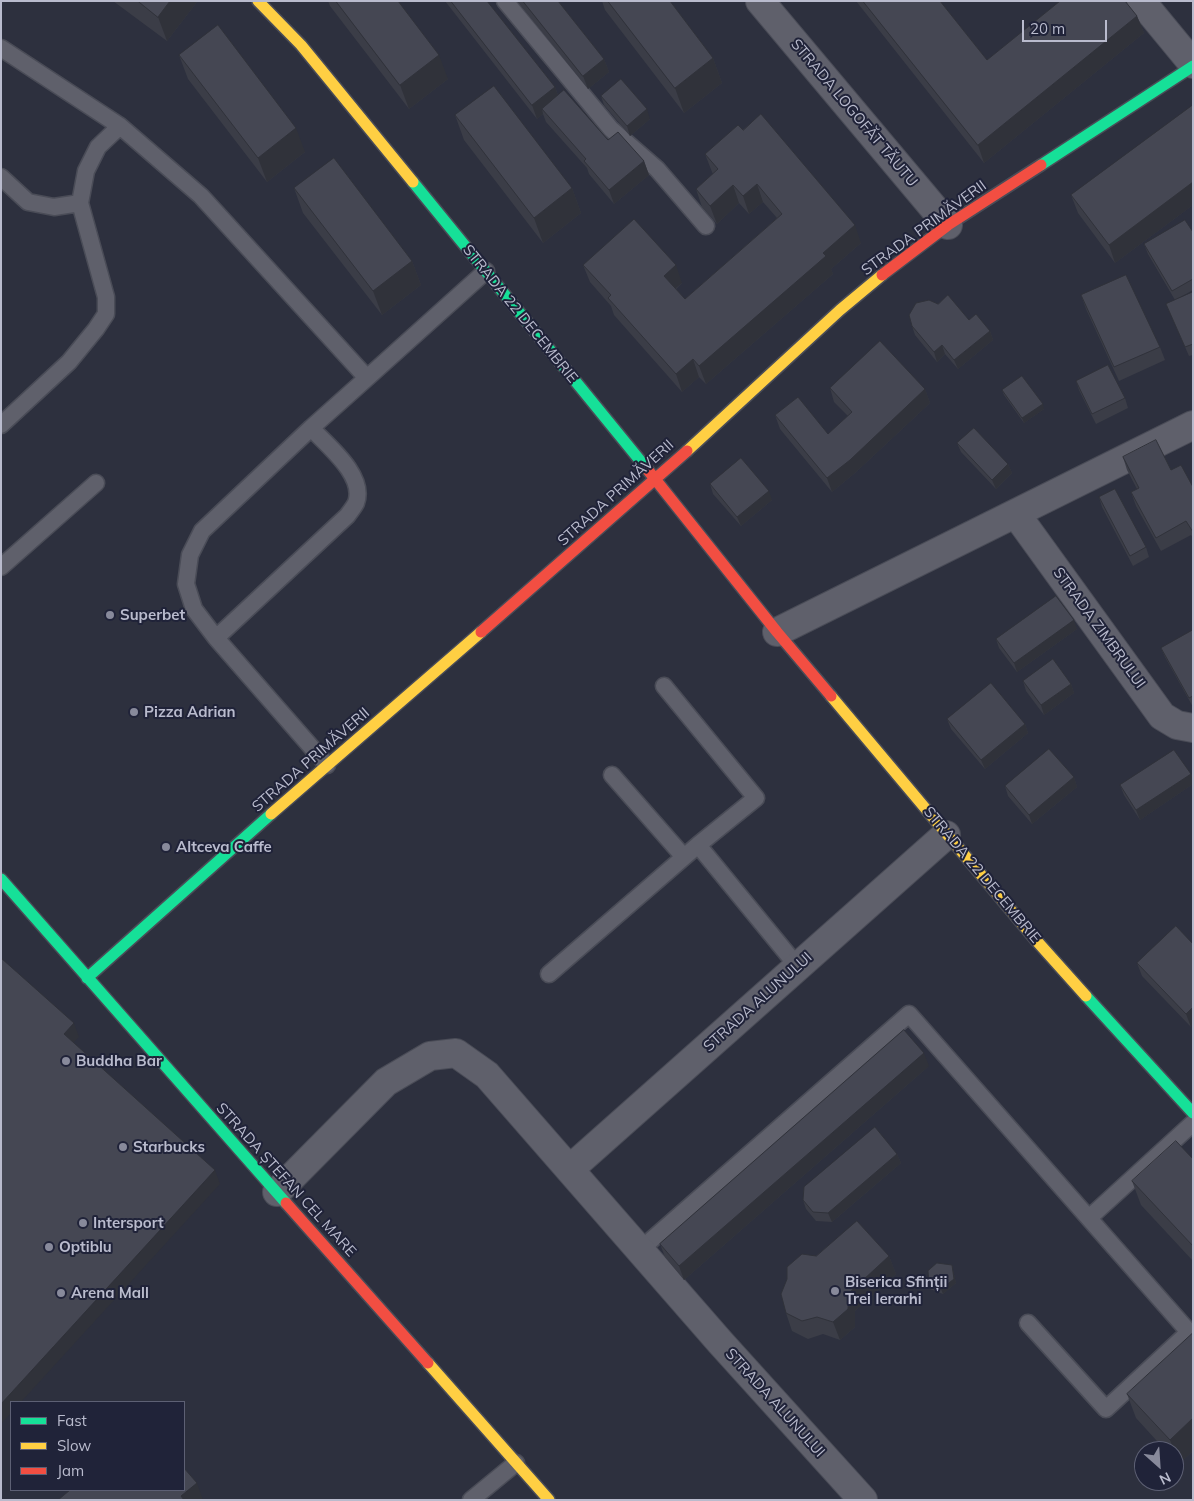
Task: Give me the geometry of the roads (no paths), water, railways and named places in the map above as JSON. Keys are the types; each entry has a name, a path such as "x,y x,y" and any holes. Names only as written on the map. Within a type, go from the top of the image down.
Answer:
{"street":[{"name":"STRADA LOGOFĂT TĂUTU","path":"760,1 948,225"},
{"path":"1141,1 1193,65"},
{"name":"STRADA 22 DECEMBRIE","path":"270,5 656,480 776,632 946,835 1042,946 1193,1113"},
{"name":"STRADA PRIMĂVERII","path":"86,978 327,765 656,480 840,310 896,263 948,225 1193,65"},
{"path":"776,632 1193,425"},
{"name":"STRADA ZIMBRULUI","path":"1016,514 1162,716 1177,725 1193,728"},
{"name":"STRADA ALUNULUI","path":"570,1169 946,835"},
{"name":"STRADA ȘTEFAN CEL MARE","path":"1,879 86,978 549,1500"},
{"name":"STRADA ALUNULUI","path":"277,1192 386,1082 430,1056 456,1053 487,1075 720,1342 863,1500"}],"lane":[{"path":"505,1 611,128 657,169 706,226"},
{"path":"1,48 120,126 201,196 367,378"},
{"path":"1,425 69,362 106,314 106,297 80,203 86,171 98,147 120,126"},
{"path":"1,177 28,202 54,207 80,203"},
{"path":"327,765 216,638 194,609 186,584 190,555 202,531 311,428 486,271"},
{"path":"216,638 347,516 356,503 358,490 346,465 311,428"},
{"path":"1,567 96,483"},
{"path":"549,974 698,845 756,798 664,686"},
{"path":"612,775 684,857"},
{"path":"698,845 798,967"},
{"path":"640,1250 909,1014 1189,1332 1106,1410 1028,1322"},
{"path":"1089,1218 1193,1123"},
{"path":"471,1500 516,1463"}],"place":[{"name":"Superbet","path":"110,615"},
{"name":"Pizza Adrian","path":"134,712"},
{"name":"Altceva Caffe","path":"166,847"},
{"name":"Buddha Bar","path":"66,1061"},
{"name":"Starbucks","path":"123,1147"},
{"name":"Intersport","path":"83,1223"},
{"name":"Optiblu","path":"49,1247"},
{"name":"Biserica Sfinții Trei Ierarhi","path":"835,1291"},
{"name":"Arena Mall","path":"61,1293"}]}
